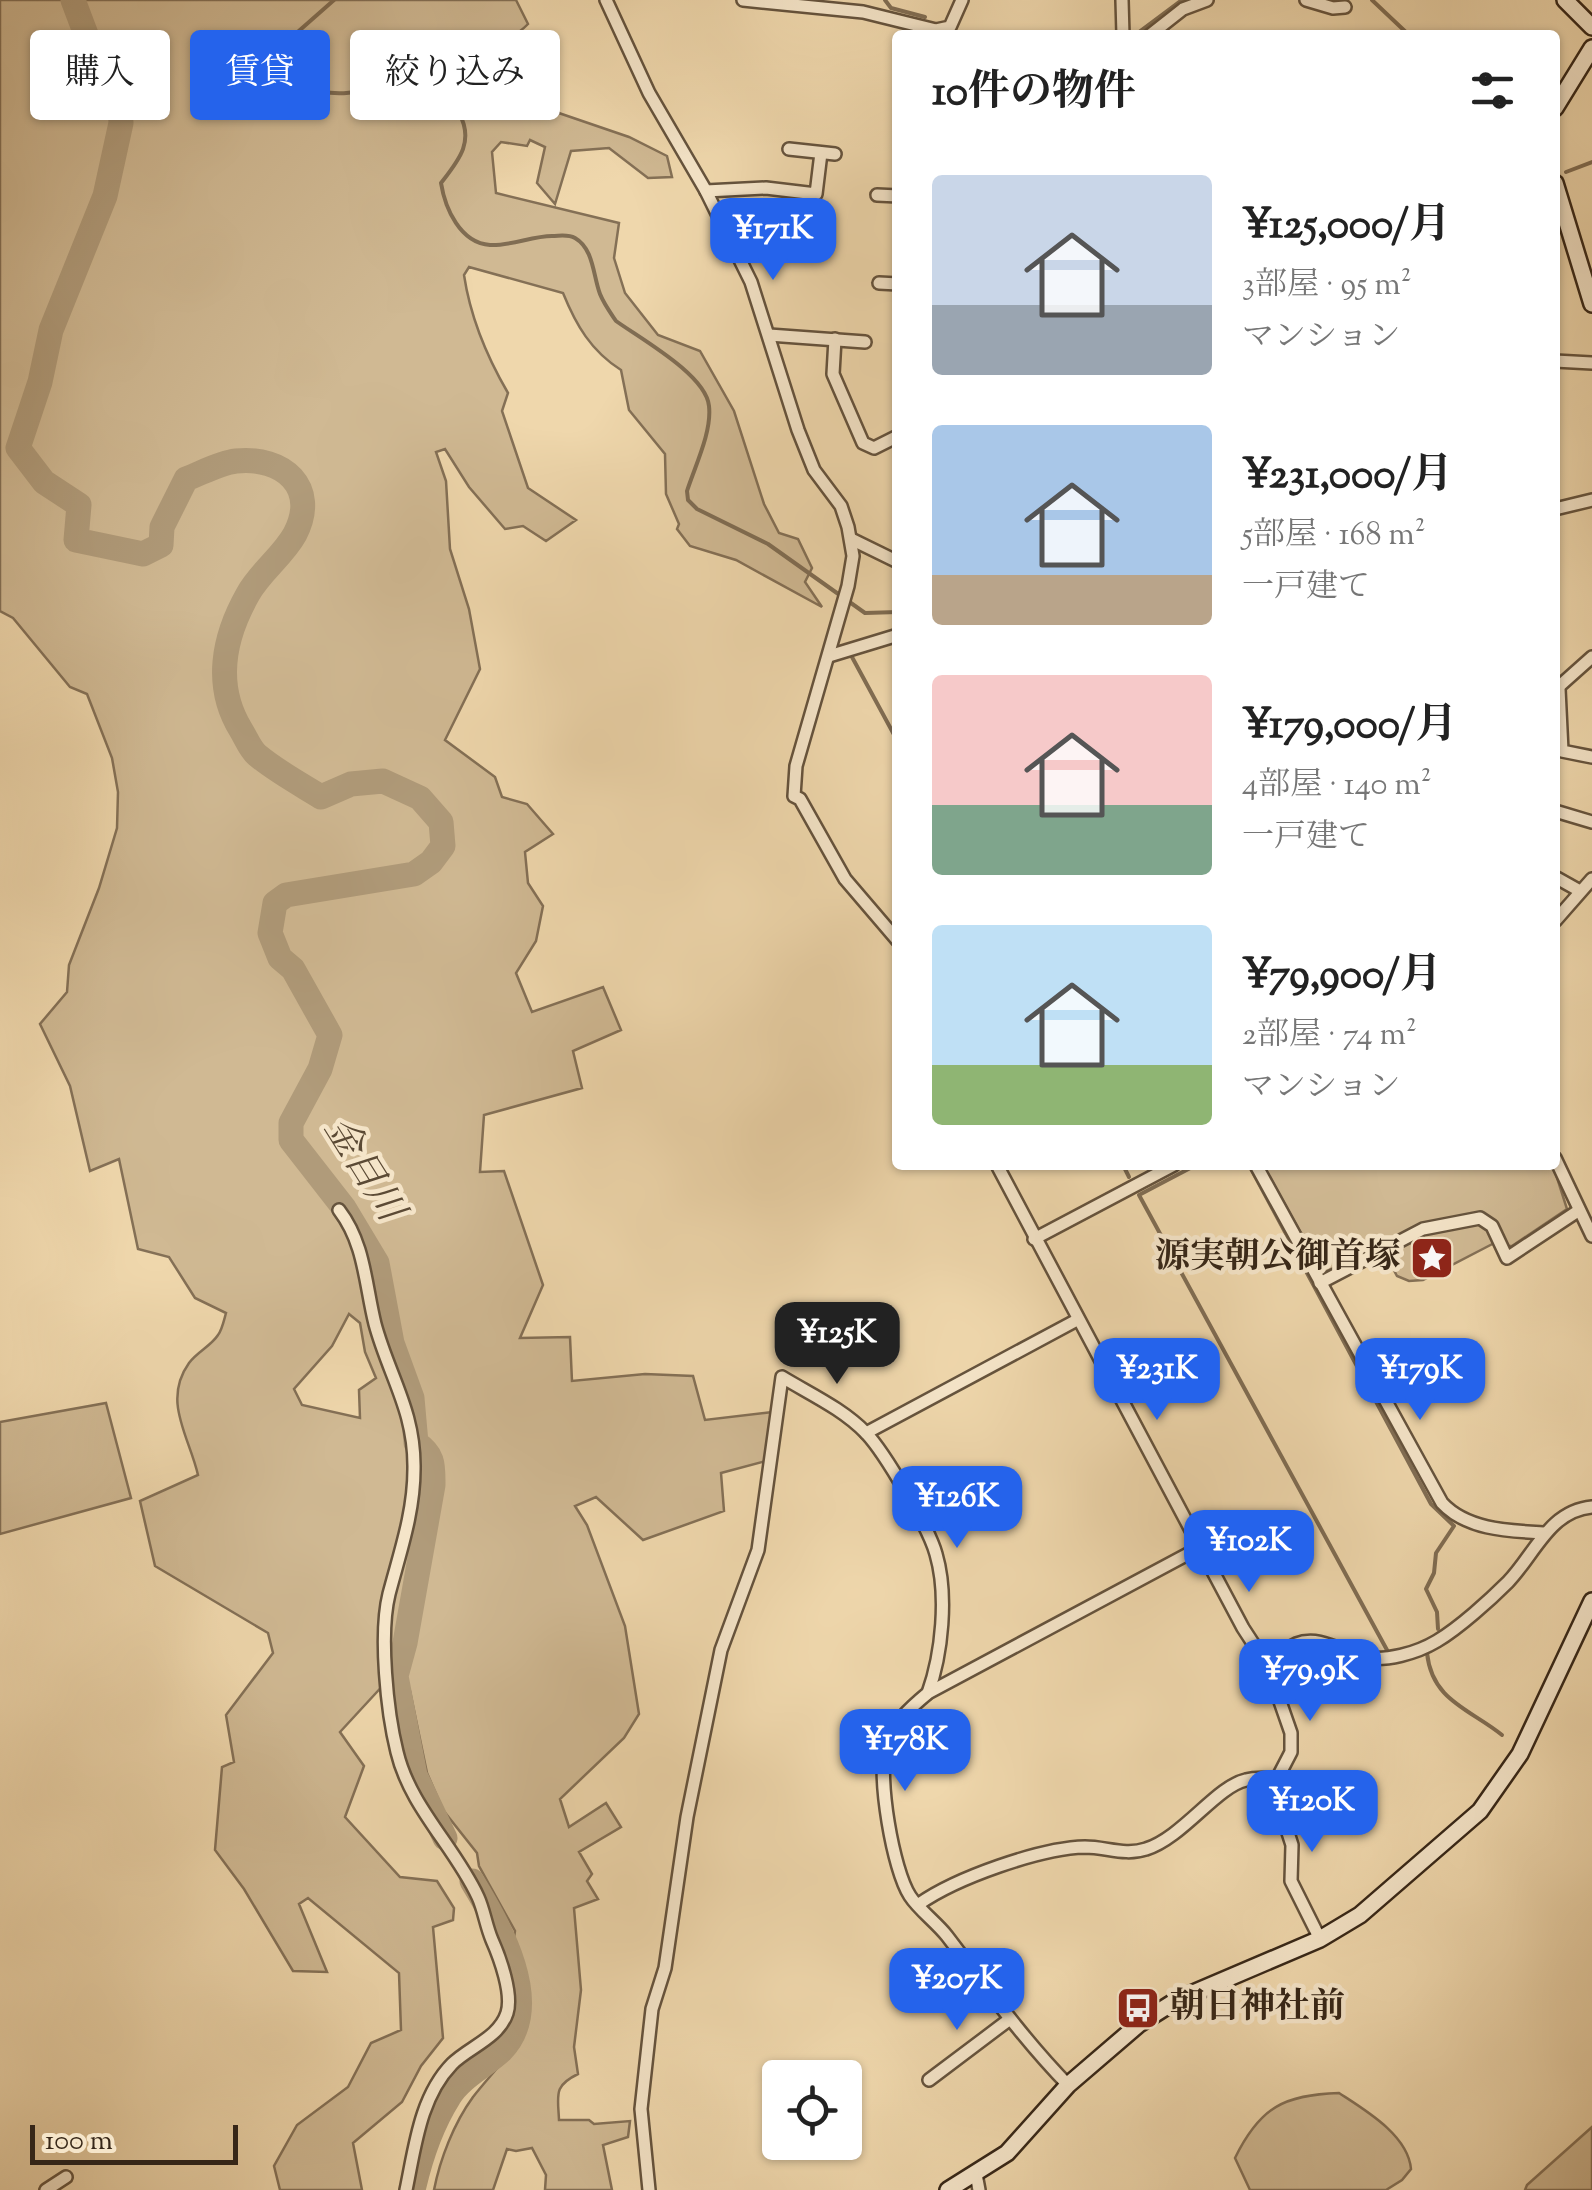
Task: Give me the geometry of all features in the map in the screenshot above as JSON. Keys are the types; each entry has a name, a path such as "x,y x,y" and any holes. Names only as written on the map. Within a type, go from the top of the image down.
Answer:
{"street":[{"path":"606,0 648,93 706,191 751,282 814,470 841,506 854,556 830,656 796,766 794,796 800,799 845,880 892,934"},
{"path":"743,0 864,12 936,30"},
{"path":"954,30 962,0"},
{"path":"1122,0 1123,30"},
{"path":"1157,30 1184,9 1207,0"},
{"path":"1306,0 1346,8"},
{"path":"1565,0 1592,27"},
{"path":"1560,100 1592,48"},
{"path":"706,191 766,188 822,195 828,154 788,149"},
{"path":"877,195 892,196"},
{"path":"1560,202 1592,304"},
{"path":"880,283 892,284"},
{"path":"769,335 865,342"},
{"path":"835,339 832,374 863,443 874,448 892,439"},
{"path":"1560,364 1592,363"},
{"path":"1560,508 1592,500"},
{"path":"851,539 892,559"},
{"path":"830,656 892,638"},
{"path":"1560,687 1592,657"},
{"path":"1577,669 1592,677"},
{"path":"1560,751 1592,757"},
{"path":"1560,812 1592,822"},
{"path":"1560,878 1588,884"},
{"path":"1560,915 1588,884"},
{"path":"999,1170 1243,1628 1271,1663 1291,1733 1291,1752 1277,1779 1280,1808 1292,1845 1291,1881 1320,1938"},
{"path":"1034,1240 1165,1170"},
{"path":"1259,1170 1442,1503 1454,1517 1483,1526 1545,1534"},
{"path":"1560,1170 1592,1236"},
{"path":"340,1210 353,1228 362,1252 377,1331 410,1419 414,1468 410,1520 388,1598 384,1635 386,1682 397,1752 411,1791 479,1899 503,1966 508,2012 496,2032 452,2064 428,2100 406,2190"},
{"path":"1320,1283 1424,1229 1480,1218 1492,1226 1507,1258 1578,1211"},
{"path":"866,1433 1076,1320"},
{"path":"650,2190 641,2109 652,2010 664,1968 687,1816 720,1650 758,1550 782,1377 849,1418 866,1433 885,1457 936,1553 941,1604 934,1677 928,1693"},
{"path":"1271,1663 1294,1645 1309,1641 1364,1657 1384,1658 1404,1655 1438,1641 1508,1582 1562,1516 1592,1507"},
{"path":"1068,2086 910,1898 894,1851 882,1778 886,1747 895,1726 928,1693 1201,1547"},
{"path":"948,2190 978,2182 1102,2053 1156,2012 1320,1938 1360,1915 1480,1811 1520,1754 1592,1600"},
{"path":"918,1904 964,1877 1061,1850 1145,1850 1165,1842 1243,1780 1277,1779"},
{"path":"929,2080 1010,2019"},
{"path":"46,2190 66,2177"}],"shaded area":[{"path":"0,0 516,0 528,24 520,30 350,30 350,120 560,120 560,113 629,137 667,156 672,177 648,178 609,148 571,151 555,204 537,183 545,147 530,140 527,146 501,142 492,152 496,193 619,223 614,258 625,293 658,335 700,351 734,411 764,504 779,533 798,539 812,568 805,582 822,607 736,560 690,546 677,529 679,524 666,494 665,454 629,410 621,370 586,336 563,293 469,267 464,275 480,336 508,393 502,411 528,488 576,520 546,541 523,526 505,529 469,487 445,449 436,452 446,481 450,549 469,609 480,669 445,740 495,777 502,797 527,804 553,834 525,852 528,883 543,906 536,941 516,973 532,1012 603,987 621,1030 573,1051 582,1088 484,1115 480,1172 504,1171 543,1285 520,1338 570,1337 572,1381 645,1374 693,1376 705,1420 773,1412 766,1461 721,1473 724,1511 643,1540 596,1497 575,1506 587,1525 625,1626 639,1714 624,1738 560,1799 569,1827 606,1803 621,1827 579,1852 592,1874 587,1881 598,1899 574,1908 581,1990 574,2047 578,2074 564,2083 558,2098 559,2120 589,2120 594,2124 630,2121 628,2137 603,2145 612,2190 545,2190 546,2175 532,2148 507,2149 493,2190 434,2190 460,2118 520,2038 529,2017 529,2004 516,1956 515,1931 479,1866 477,1853 443,1810 427,1773 410,1691 388,1680 340,1732 364,1766 345,1817 400,1877 437,1881 454,1908 453,1920 433,1927 443,2038 421,2066 402,2102 353,2143 362,2190 280,2190 274,2166 297,2125 348,2087 371,2043 401,2030 399,1973 308,1898 299,1904 327,1972 293,1971 244,1889 215,1850 222,1767 234,1762 226,1715 273,1653 268,1633 155,1566 140,1501 198,1475 180,1419 178,1391 189,1363 218,1335 226,1313 195,1298 169,1257 138,1249 119,1159 90,1171 70,1086 40,1024 67,992 69,965 117,828 118,792 112,758 87,694 70,687 13,618 0,611","holes":["349,1314 360,1323 365,1352 376,1378 359,1390 360,1418 302,1405 294,1389 332,1346"]},
{"path":"1266,1170 1555,1170 1567,1209 1512,1246 1502,1239 1423,1280 1409,1281 1397,1276 1381,1246 1323,1273"},
{"path":"106,1403 131,1498 0,1534 0,1422"},
{"path":"1339,2093 1384,2125 1402,2145 1411,2169 1402,2180 1386,2190 1250,2190 1235,2158 1264,2116 1289,2101"},
{"path":"1592,2127 1592,2190 1525,2190 1527,2185"}],"waterway":[{"name":"金目川","path":"73,0 90,45 119,81 121,123 105,196 51,330 40,382 18,448 44,482 79,505 76,540 143,554 161,545 162,527 186,479 236,461 268,464 292,478 303,502 295,534 248,594 228,645 225,679 233,713 257,755 321,797 351,784 383,781 420,798 441,822 443,846 431,862 414,874 286,895 275,903 270,933 280,958 293,969 330,1035 320,1069 291,1123 291,1140 344,1208 377,1263 392,1343 412,1398 416,1443 429,1456 432,1466 433,1485 396,1676 415,1775 445,1838"},
{"path":"334,0 292,37 289,49 306,79 322,91 340,93 412,82 429,85 444,94 464,123 462,151 441,183 450,213 462,231 479,243 490,245 544,236 575,238 586,249 600,294 616,321 697,382 705,394 709,416 687,491 688,500 697,509 768,544 865,613 892,612"},
{"path":"885,0 891,8 925,17"},
{"path":"1142,30 1182,0"},
{"path":"1372,0 1404,30"},
{"path":"1566,172 1592,162"},
{"path":"852,657 892,731"},
{"path":"1126,1170 1129,1177"},
{"path":"1186,1170 1139,1195 1387,1650"},
{"path":"1252,1170 1431,1504 1454,1526 1436,1553 1434,1573 1426,1589 1437,1612 1438,1629"},
{"path":"1427,1653 1430,1669 1444,1693 1502,1735"},
{"name":"金目川","path":"413,2190 427,2142 449,2097 501,2051 514,2032 519,2011 513,1965 494,1919 472,1881"}],"place":[{"name":"源実朝公御首塚","path":"1432,1258"},
{"name":"朝日神社前","path":"1138,2008"}]}
